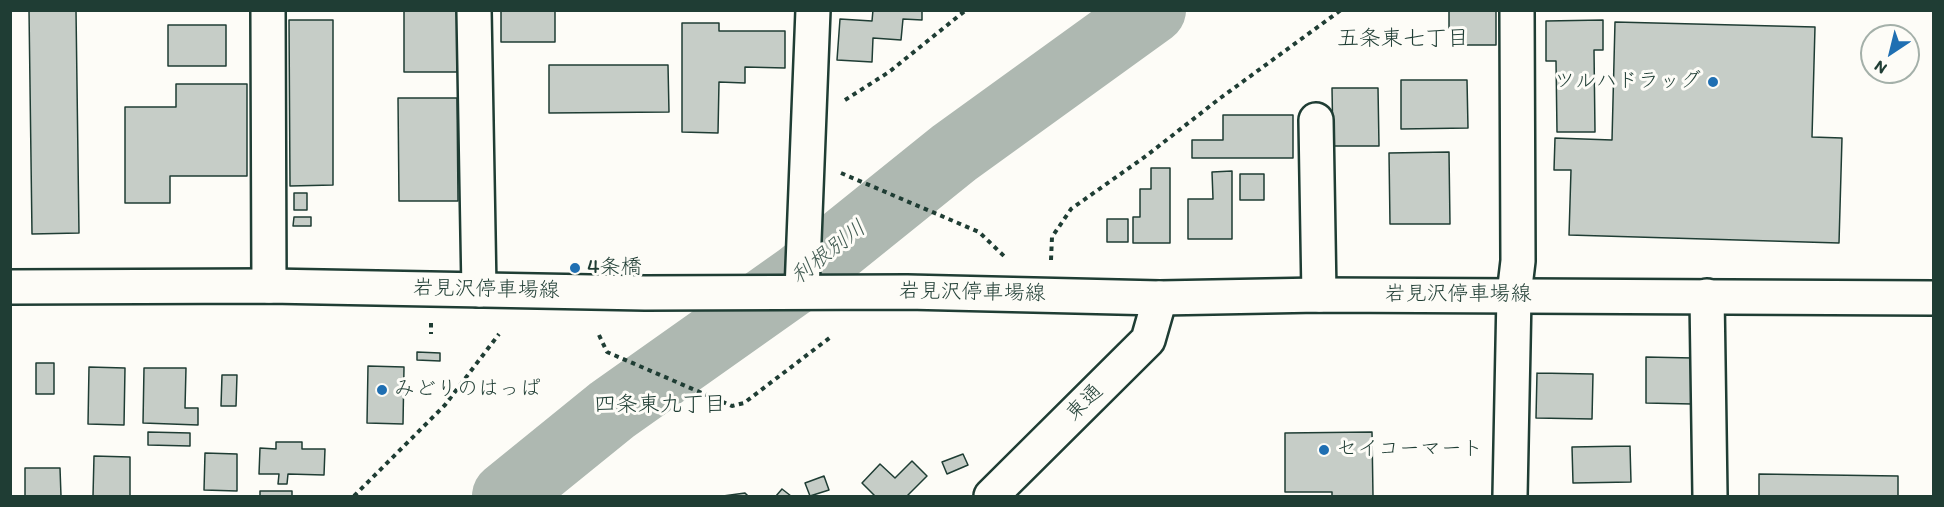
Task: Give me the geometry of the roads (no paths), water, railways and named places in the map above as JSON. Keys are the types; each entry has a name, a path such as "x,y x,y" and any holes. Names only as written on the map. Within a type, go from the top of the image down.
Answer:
{"main road":[{"path":"268,10 269,286"},
{"path":"474,10 479,290"},
{"path":"802,291 813,10"},
{"path":"1510,496 1514,295 1518,261 1517,10"},
{"path":"1316,120 1319,295"},
{"name":"岩見沢停車場線","path":"10,287 269,286 645,293 802,291 1160,297 1514,295 1934,298"},
{"path":"1707,296 1710,496"},
{"name":"東通","path":"996,494 1148,340 1160,297"}],"waterway":[{"name":"利根別川","path":"506,496 612,410 800,277 954,153 1152,10"}],"place":[{"name":"ツルハドラッグ","path":"1713,82"},
{"name":"4条橋","path":"575,268"},
{"name":"みどりのはっぱ","path":"382,390"},
{"name":"セイコーマート","path":"1324,450"}],"district":[{"name":"五条東七丁目","path":"1403,39"},
{"name":"四条東九丁目","path":"660,405"}]}
